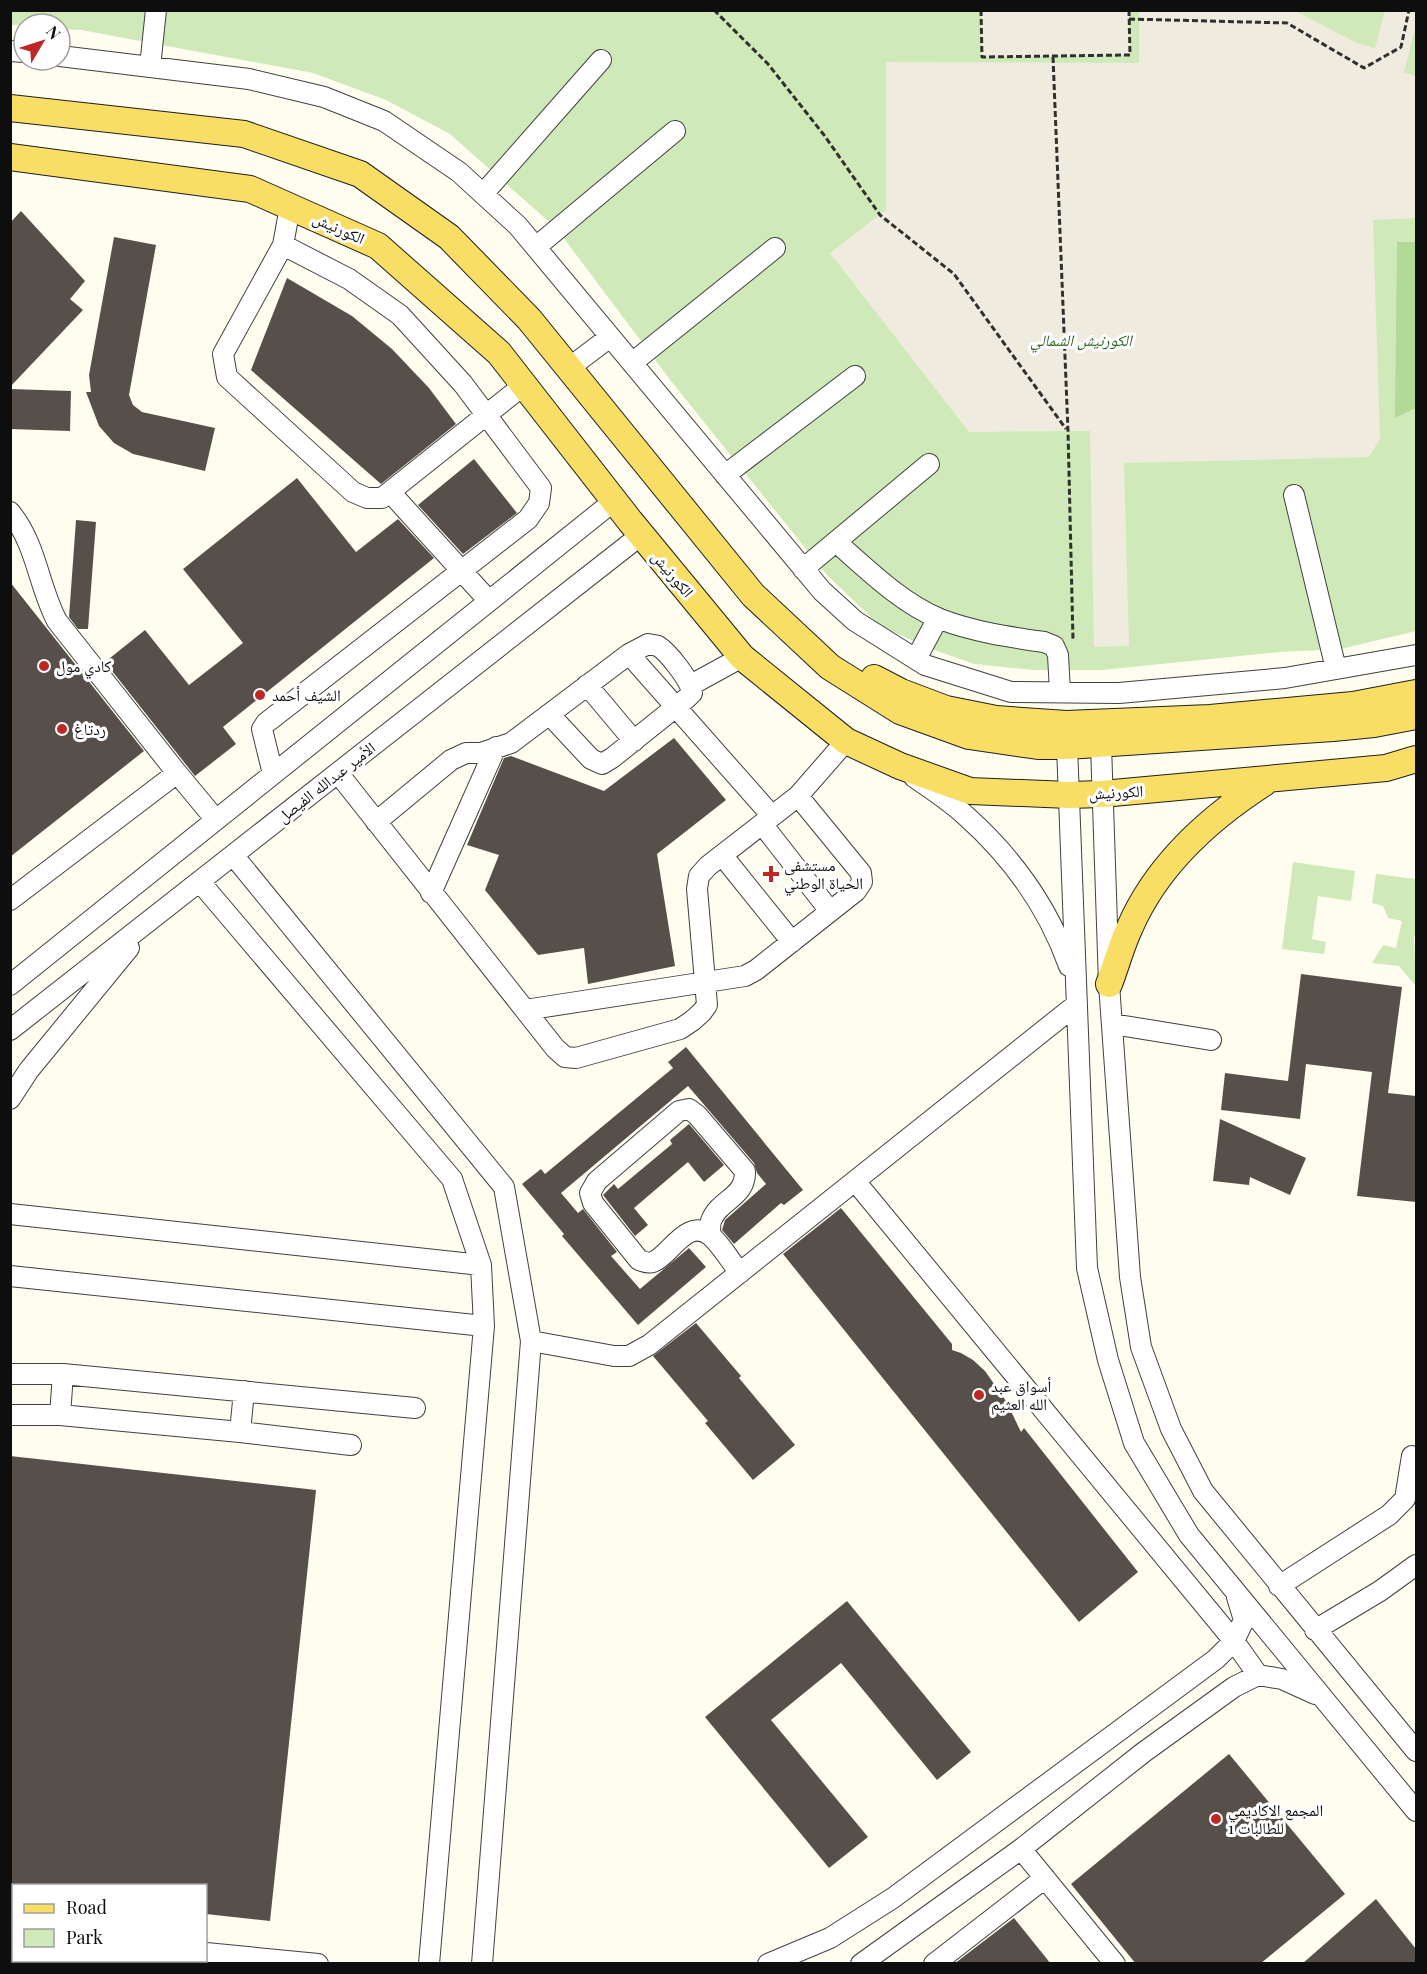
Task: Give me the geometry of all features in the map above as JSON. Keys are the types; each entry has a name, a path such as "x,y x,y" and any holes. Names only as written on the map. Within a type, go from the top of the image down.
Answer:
{"main road":[{"path":"10,108 244,134 360,174 449,237 530,319 753,595 830,667 900,711 969,736 1038,746 1101,745 1333,728 1416,716"},
{"name":"الكورنيش","path":"10,157 250,189 378,246 500,353 641,535 742,657 846,741 900,766 970,791 1069,795 1269,780 1386,768 1416,759"},
{"path":"786,624 845,663 901,692 945,709 996,719 1066,724 1210,718 1353,705 1416,693"},
{"path":"1109,984 1130,927 1154,882 1180,851 1209,823 1234,802 1269,780"}],"street":[{"path":"150,67 156,10"},
{"path":"72,57 249,79 324,97 384,121 459,172 519,226 822,591 855,621 925,665 1011,692 1119,693 1286,678 1416,655"},
{"path":"483,194 601,60"},
{"path":"536,247 675,131"},
{"path":"290,207 283,245 223,354 226,377 353,492 367,498 382,498 525,384"},
{"path":"273,774 262,729 266,723 528,519 539,502 542,488 463,384 400,315 349,279 283,245"},
{"path":"632,363 775,248"},
{"path":"569,368 610,337"},
{"path":"725,475 855,376"},
{"path":"803,569 929,464"},
{"path":"390,492 489,601"},
{"path":"1294,495 1336,669"},
{"path":"10,985 614,501"},
{"path":"10,512 32,546 50,608 57,621 216,820"},
{"name":"الأمير عبدالله الفيصل","path":"10,1030 641,535"},
{"path":"836,542 894,592 938,618 978,632 1044,642 1054,646 1058,655 1060,692"},
{"path":"916,659 938,618"},
{"path":"376,822 450,760 466,753 481,753 511,743 549,714 587,685 629,654 648,644 658,646 666,653 691,685 692,693 602,764 591,759 549,714"},
{"path":"629,654 677,706 767,820 830,911"},
{"path":"691,685 742,657"},
{"path":"587,685 634,741"},
{"path":"338,773 555,1048 566,1057 576,1058 680,1029 702,1012 706,1005 697,889 699,876 722,855 798,796 846,741"},
{"path":"1101,745 1109,984 1130,1277 1141,1347 1171,1429 1203,1491 1416,1751"},
{"path":"1067,746 1087,1268 1108,1360 1134,1443 1190,1535 1416,1811"},
{"path":"431,893 496,747"},
{"path":"900,766 965,815 999,849 1036,896 1058,934 1076,983"},
{"path":"10,900 177,773"},
{"path":"525,1010 745,976 792,942 856,891 862,882 861,873 798,796"},
{"path":"233,855 504,1187 531,1341 482,1964"},
{"path":"722,855 792,942"},
{"path":"200,882 452,1179 482,1265 484,1326 429,1964"},
{"path":"10,1099 29,1070 64,1026 155,917"},
{"path":"531,1341 614,1356 629,1356 650,1345 1077,1004"},
{"path":"1112,1024 1211,1040"},
{"path":"710,1235 711,1222 715,1214 743,1188 745,1172 697,1115 689,1109 679,1111 597,1181 590,1193 593,1203 639,1260 646,1263 653,1262 690,1232 698,1231 710,1235 740,1273"},
{"path":"855,1181 1234,1641 1258,1675"},
{"path":"10,1214 482,1265"},
{"path":"10,1276 484,1326"},
{"path":"10,1374 63,1374 415,1408"},
{"path":"60,1415 63,1374"},
{"path":"240,1432 244,1391"},
{"path":"10,1414 60,1415 351,1445"},
{"path":"1279,1586 1389,1515 1405,1499 1412,1456"},
{"path":"1315,1630 1380,1591 1416,1565"},
{"path":"768,1964 830,1938 893,1898 1216,1659 1234,1641 1244,1620 1236,1592"},
{"path":"861,1964 1021,1849 1144,1752 1234,1687 1258,1675 1282,1679 1320,1696"},
{"path":"1021,1849 1115,1964"},
{"path":"934,1964 1045,1878"},
{"path":"207,1953 318,1964"}],"path":[{"path":"714,10 768,64 824,135 880,215 954,273 1068,430"},
{"path":"981,10 982,57 1130,55 1129,10"},
{"path":"1129,19 1287,23 1364,68 1401,47 1409,10"},
{"path":"1053,57 1068,430 1073,645"}],"green space":[{"name":"الكورنيش الشمالي","path":"10,11 1416,11 1416,631 1341,649 1280,652 1102,670 1034,670 974,664 926,647 879,625 827,575 671,381 556,228 450,134 386,100 313,73 72,30 72,12 12,12 11,25"},
{"path":"1397,242 1416,242 1416,408 1395,418"},
{"path":"1293,862 1355,871 1351,901 1318,896 1312,939 1326,942 1324,954 1282,949"},
{"path":"1376,874 1416,879 1414,938 1416,984 1399,966 1372,963 1383,945 1396,948 1402,921 1388,918 1383,906 1372,903"}],"shaded area":[{"path":"981,11 1129,11 1130,55 982,57"},
{"path":"1139,11 1295,11 1357,43 1375,48 1385,11 1416,11 1416,25 1404,72 1416,76 1416,218 1373,220 1380,439 1369,457 1124,463 1129,646 1094,647 1090,431 969,432 830,253 886,210 886,62 1139,63"}],"building":[{"path":"21,211 85,281 70,299 83,310 10,387 10,223"},
{"path":"114,237 156,245 129,395 133,405 142,412 215,428 205,471 133,454 114,443 99,426 86,392 91,392 89,375"},
{"path":"287,278 352,316 392,349 429,388 456,424 381,484 251,370"},
{"path":"10,389 71,391 70,431 10,429"},
{"path":"474,459 517,513 463,554 418,505"},
{"path":"297,478 356,552 398,519 434,558 223,727 236,744 195,776 105,662 145,630 189,685 243,643 183,569"},
{"path":"76,520 96,522 88,629 78,629 69,617"},
{"name":"كادي مول","path":"10,582 144,751 10,857"},
{"path":"674,738 726,800 657,854 675,966 588,984 584,948 538,955 485,890 499,855 467,845 504,758 511,756 604,791"},
{"path":"1301,974 1402,987 1388,1093 1416,1096 1416,1202 1357,1196 1372,1072 1306,1064 1300,1119 1221,1110 1225,1073 1288,1081"},
{"path":"686,1047 803,1190 784,1205 781,1203 734,1244 722,1230 725,1220 766,1184 757,1173 754,1163 688,1086 561,1193 578,1213 583,1209 617,1252 611,1256 640,1289 689,1248 706,1267 638,1325 562,1236 564,1234 522,1184 541,1169 545,1174 673,1068 668,1062"},
{"path":"1220,1119 1306,1158 1290,1195 1250,1177 1249,1185 1213,1181"},
{"path":"689,1124 724,1165 704,1182 688,1162 634,1208 648,1225 635,1236 603,1195 614,1184 618,1189 672,1144 670,1140"},
{"path":"841,1208 952,1344 952,1350 973,1360 985,1371 1006,1401 1021,1432 1024,1428 1138,1572 1079,1622 783,1254"},
{"path":"696,1323 795,1445 753,1480 705,1423 708,1421 653,1356"},
{"path":"10,1456 316,1490 270,1921 207,1914 207,1884 12,1884 10,1886"},
{"path":"847,1601 971,1752 937,1780 841,1663 771,1720 868,1837 829,1868 705,1717"},
{"name":"المجمع الاكاديمي 1 للطالبات","path":"1229,1754 1345,1894 1260,1964 1136,1964 1071,1884"},
{"path":"1376,1899 1416,1949 1416,1964 1302,1964"},
{"path":"1014,1918 1051,1964 954,1964"}],"place":[{"name":"كادي مول","path":"44,666"},
{"name":"الشيف أحمد","path":"260,695"},
{"name":"ردتاغ","path":"62,729"},
{"name":"مستشفى الحياة الوطني","path":"771,874"},
{"name":"أسواق عبد الله العثيم","path":"979,1395"},
{"name":"المجمع الاكاديمي 1 للطالبات","path":"1216,1819"}]}
